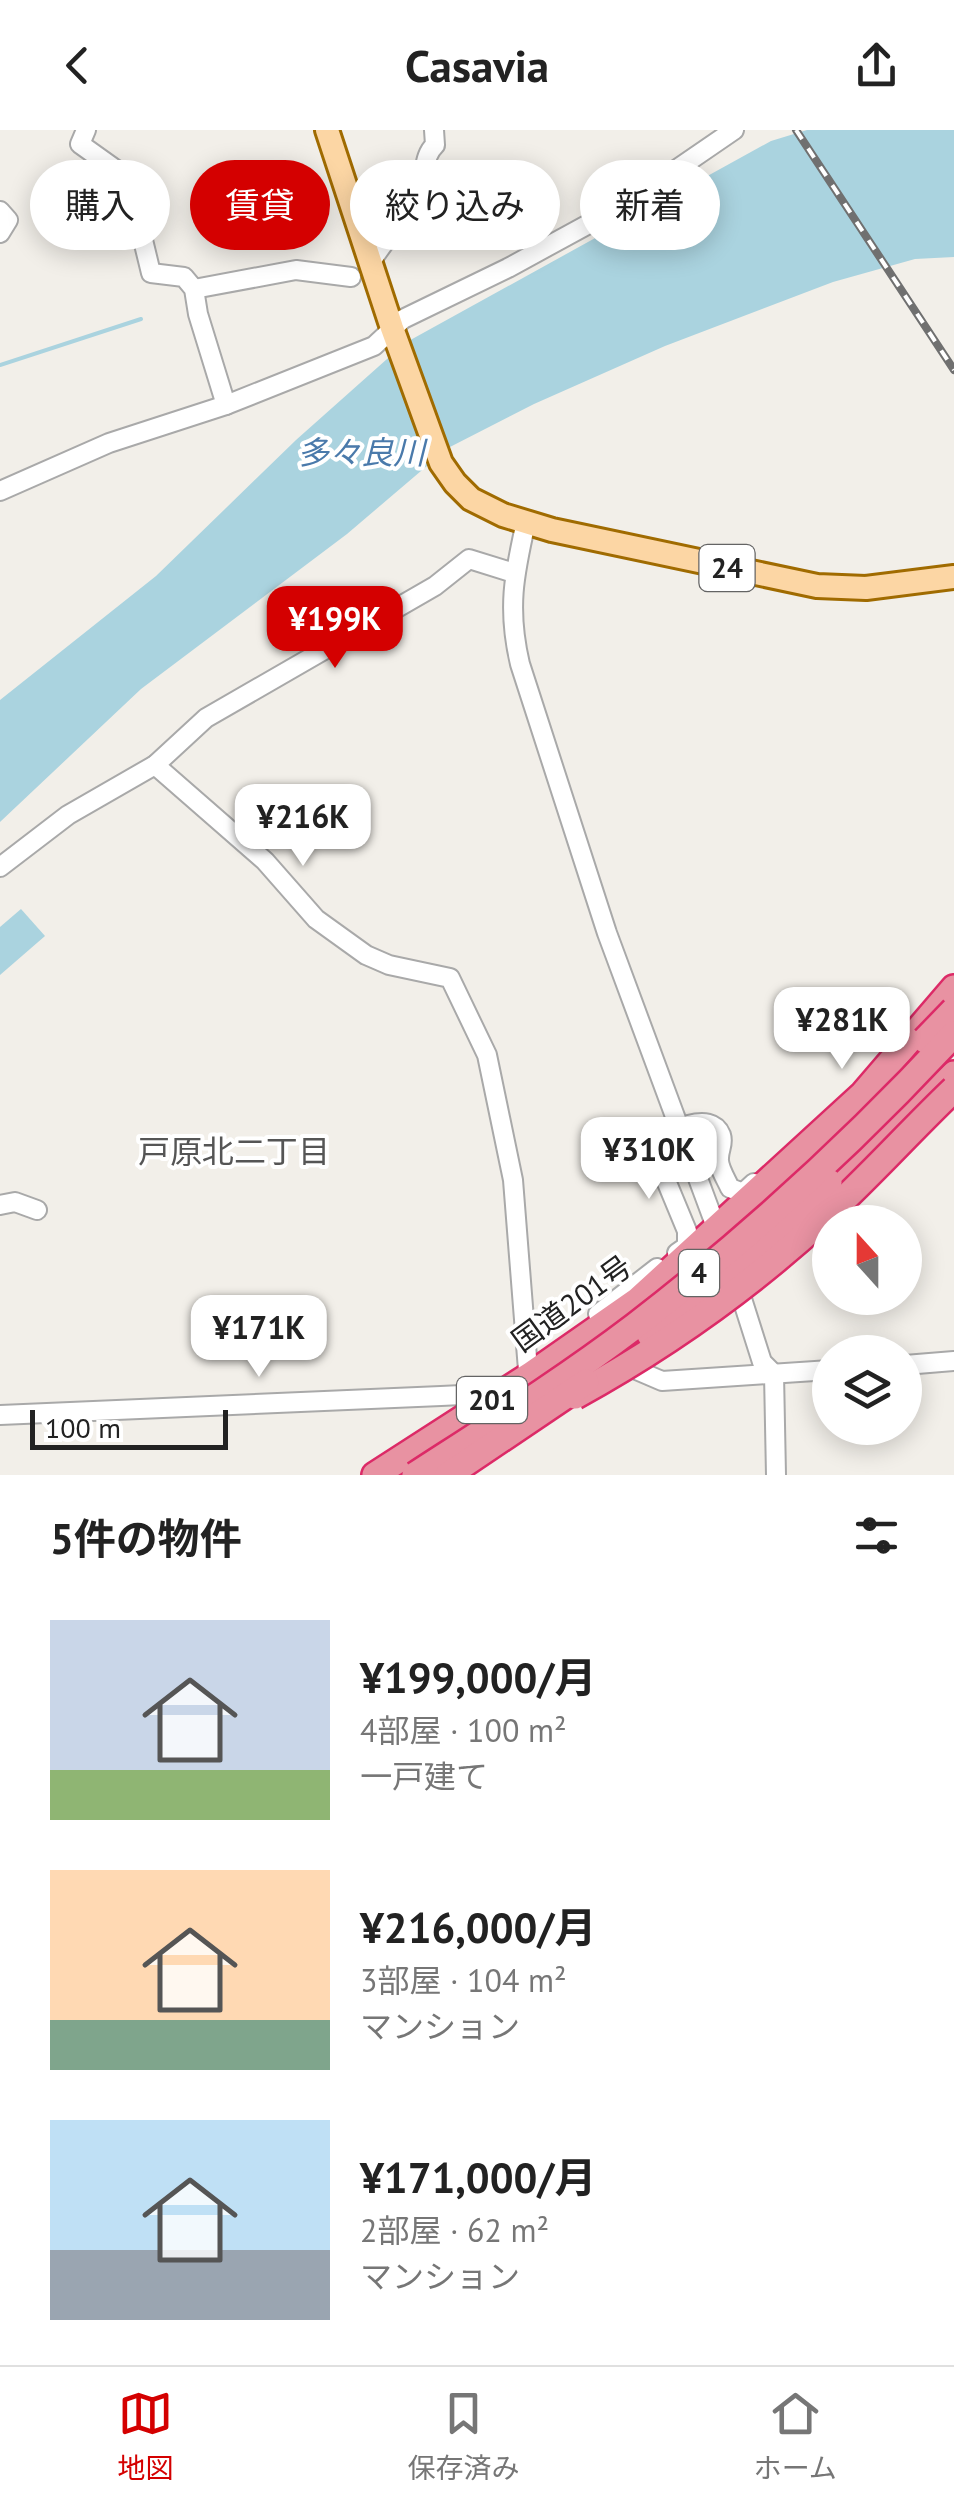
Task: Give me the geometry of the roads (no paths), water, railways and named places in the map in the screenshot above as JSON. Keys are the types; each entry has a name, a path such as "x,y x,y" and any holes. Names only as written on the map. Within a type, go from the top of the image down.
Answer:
{"highway":[{"name":"国道201号","path":"375,1475 605,1317 716,1228 863,1094 954,988"},
{"path":"586,1361 584,1355 805,1161 954,1010"},
{"name":"4","path":"415,1475 586,1361 675,1293 810,1178 954,1034"},
{"path":"448,1475 632,1349 798,1213 954,1060"},
{"name":"201","path":"468,1475 628,1369 798,1223 954,1074"},
{"path":"540,1415 636,1363 770,1264 825,1218 954,1089"}],"main road":[{"name":"24","path":"327,130 441,463 471,499 526,522 817,586 866,588 954,576"}],"street":[{"path":"86,130 80,144 115,169 135,207 151,273 184,277 194,289 226,405"},
{"path":"372,260 407,210 422,180 429,150 434,145 434,130"},
{"path":"0,492 110,443 226,405 374,346 630,202 734,130"},
{"path":"0,211 8,220 0,233"},
{"path":"194,289 296,270 351,277"},
{"path":"526,522 514,573 512,624 520,664 607,933 762,1362 774,1374 776,1475"},
{"path":"0,866 68,815 156,765 206,718 435,586 469,559 514,573"},
{"path":"156,765 265,861 316,919 353,946 389,965 450,978 486,1055 512,1180 528,1370"},
{"path":"0,1415 482,1394 500,1388 605,1317 687,1246 687,1231 665,1178 648,1162 651,1142 700,1122 712,1123 722,1142 718,1161 730,1188 743,1193 871,1079 954,980"},
{"path":"0,1204 15,1202 37,1210"},
{"path":"605,1317 628,1369 662,1382 812,1371"},
{"path":"922,1364 954,1361"}],"water":[{"name":"多々良川","path":"807,130 954,130 954,257 915,259 833,282 665,346 534,404 448,448 347,534 141,689 0,822 0,700 156,576 296,440 405,343 580,246 580,250 720,250 720,169 771,141"},
{"path":"21,909 45,936 0,975 0,927"}],"waterway":[{"path":"0,365 141,319"}],"railway":[{"path":"796,130 954,370"}],"district":[{"name":"戸原北二丁目","path":"234,1152"}]}
